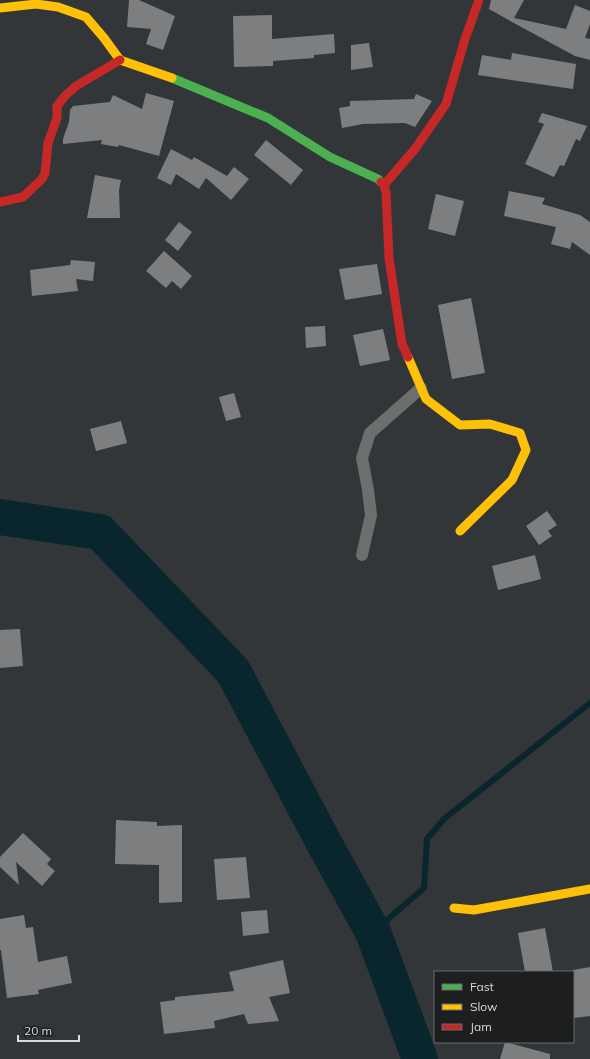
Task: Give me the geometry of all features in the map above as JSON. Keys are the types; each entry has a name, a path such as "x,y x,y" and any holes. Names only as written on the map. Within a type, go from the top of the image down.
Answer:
{"street":[{"path":"384,185 415,148 446,104 465,39 479,0"},
{"path":"0,8 36,4 58,7 86,17 120,60 183,82 268,118 330,157 378,179 384,185 386,192 389,258 402,344 426,399 460,425 490,424 520,432 526,450 512,480 460,532"},
{"path":"0,202 23,197 42,179 45,173 48,143 56,118 57,106 65,96 76,86 120,60"},
{"path":"454,908 474,910 590,889"}],"lane":[{"path":"362,555 371,515 362,458 370,433 421,388"}],"building":[{"path":"129,0 139,0 175,16 163,50 146,44 151,29 127,27"},
{"path":"491,0 524,0 514,18 566,29 575,5 590,11 590,24 585,38 590,39 590,60 575,56 489,9"},
{"path":"272,15 272,39 334,34 335,53 314,55 314,58 273,61 273,66 234,67 233,16"},
{"path":"369,43 373,67 351,70 351,45"},
{"path":"512,53 576,64 573,89 478,75 482,55 511,60"},
{"path":"146,93 174,101 159,156 119,145 118,147 101,144 102,140 63,144 63,139 69,122 70,110 73,106 110,102 113,95 142,109"},
{"path":"416,94 432,101 415,127 405,123 363,124 342,128 339,108 350,106 350,101 414,99"},
{"path":"542,113 587,126 580,141 576,139 564,166 560,165 554,177 525,164 544,124 538,122"},
{"path":"266,140 303,170 291,185 254,155"},
{"path":"171,149 192,160 194,157 227,176 234,167 249,179 231,200 206,178 199,189 176,174 171,185 157,178"},
{"path":"95,175 121,180 119,190 120,218 87,218"},
{"path":"509,191 545,198 542,204 580,215 590,222 590,255 572,242 570,249 551,244 556,227 504,216"},
{"path":"436,194 464,201 455,236 428,229"},
{"path":"179,222 192,232 178,251 165,240"},
{"path":"164,251 192,276 181,289 172,281 166,288 146,271"},
{"path":"71,260 95,262 93,281 76,279 78,291 32,296 30,270 70,265"},
{"path":"377,264 382,294 345,300 339,269"},
{"path":"471,298 485,373 452,379 438,305"},
{"path":"325,326 326,346 306,348 305,327"},
{"path":"383,329 390,360 360,366 353,335"},
{"path":"234,393 241,417 226,421 219,397"},
{"path":"121,421 127,443 96,451 90,429"},
{"path":"547,511 557,525 548,531 552,536 539,545 526,526"},
{"path":"535,555 541,579 498,590 492,566"},
{"path":"20,629 23,666 0,668 0,630"},
{"path":"116,820 157,822 157,826 182,825 182,902 159,903 159,865 115,864"},
{"path":"23,833 51,859 47,864 55,871 42,886 16,862 19,885 0,867 0,857"},
{"path":"246,857 250,898 217,900 214,859"},
{"path":"267,910 269,933 243,936 241,912"},
{"path":"24,915 26,928 33,927 38,962 67,956 72,983 38,990 39,994 7,998 0,950 0,919"},
{"path":"545,928 553,971 525,971 518,933"},
{"path":"283,960 290,993 269,997 279,1021 248,1024 244,1014 214,1021 215,1028 164,1034 160,1002 175,1000 175,997 234,991 229,972"},
{"path":"590,967 590,1016 574,1018 573,970"},
{"path":"505,1043 550,1054 550,1059 500,1059"}],"waterway":[{"path":"0,517 100,532 233,671 373,932 420,1059"},
{"path":"373,932 424,888 427,839 444,819 590,703"}],"traffic: fast":[{"path":"172,78 268,118 330,157 378,179 381,182"}],"traffic: slow":[{"path":"0,8 36,4 58,7 86,17 120,60 172,78"},
{"path":"408,357 426,399 460,425 490,424 520,433 526,450 512,480 460,531"},
{"path":"454,908 474,910 590,889"}],"traffic: jam":[{"path":"384,185 415,149 446,104 465,39 479,0"},
{"path":"0,202 23,197 42,179 45,173 48,143 57,118 57,106 65,96 76,86 120,60"},
{"path":"381,182 384,185 386,192 389,258 402,344 408,357"}]}
